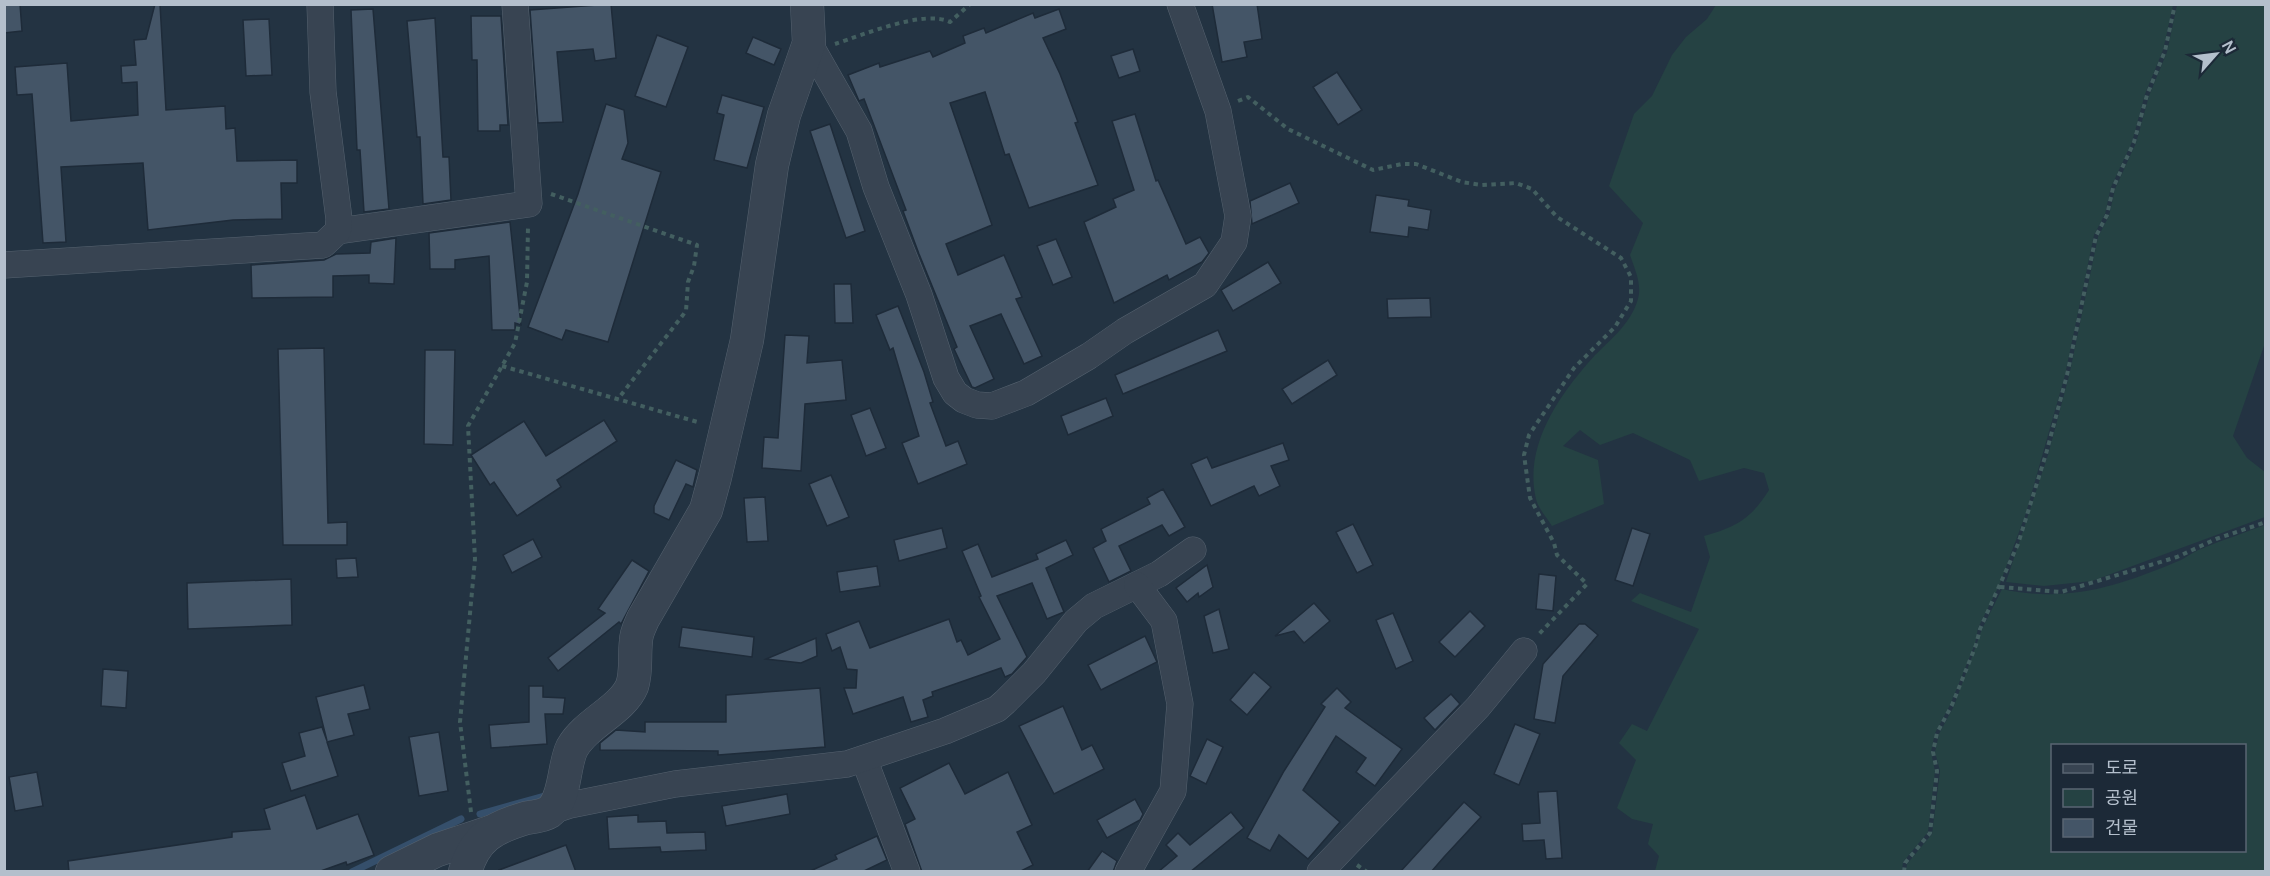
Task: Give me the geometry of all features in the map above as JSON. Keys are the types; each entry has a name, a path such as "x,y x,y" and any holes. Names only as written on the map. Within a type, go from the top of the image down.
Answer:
{"street":[{"path":"320,4 323,92 333,156 338,231"},
{"path":"4,264 323,245 338,231 528,195 514,4"},
{"path":"807,4 811,46 859,131 876,188 919,295 946,378 954,393 977,405 992,406 1026,393 1089,356 1125,331 1205,285 1234,242 1238,216 1218,111 1180,4"},
{"path":"549,812 559,796 564,767 572,748 584,731 616,705 631,689 636,671 635,638 643,619 705,510 716,477 724,429 747,340 772,165 784,115 811,46"},
{"path":"392,872 436,850 570,804 675,784 864,759 945,731 997,708 1034,673 1076,621 1094,606 1159,574 1193,550"},
{"path":"1128,872 1173,791 1180,704 1164,621 1137,585"},
{"path":"1320,872 1478,707 1524,651"},
{"path":"864,759 907,872"},
{"path":"465,872 474,845 483,835"}],"path":[{"path":"811,46 906,22 941,18 950,22 970,4"},
{"path":"1904,872 1905,863 1929,833 1937,771 1933,752 1937,733 1952,705 1980,629 2018,544 2046,454 2067,375 2096,236 2107,215 2113,188 2134,142 2147,95 2165,51 2175,4"},
{"path":"1218,111 1248,97 1288,129 1373,170 1402,164 1416,164 1462,182 1480,185 1516,183 1532,189 1557,217 1621,258 1631,277 1631,301 1615,327 1574,368 1529,435 1524,455 1530,498 1554,543 1557,555 1587,584 1524,651"},
{"path":"483,835 461,746 460,722 475,559 468,426 515,343 527,282 528,195 697,245 694,266 688,282 686,311 618,399"},
{"path":"502,366 724,429"},
{"path":"2000,587 2027,591 2071,590 2177,557 2216,539 2265,522"}],"green space":[{"path":"1716,5 2173,5 2163,50 2145,94 2132,142 2111,187 2105,214 2094,235 2065,375 2026,513 1999,586 1978,628 1975,644 1950,705 1935,733 1931,752 1935,771 1928,832 1903,862 1902,871 1655,871 1659,856 1648,844 1653,824 1632,819 1617,808 1636,760 1619,743 1632,724 1647,731 1699,629 1631,601 1640,593 1691,612 1710,557 1704,536 1734,525 1756,508 1769,490 1764,473 1744,468 1699,481 1690,460 1633,433 1600,445 1580,430 1563,446 1598,460 1604,504 1552,526 1536,499 1533,480 1535,461 1539,443 1554,409 1576,377 1617,334 1629,318 1638,299 1639,282 1630,255 1643,223 1609,186 1634,114 1652,96 1672,55 1686,37 1707,19"},
{"path":"2177,5 2265,5 2265,343 2233,436 2247,458 2265,472 2265,517 2092,581 2044,586 2006,582 2048,455 2069,376 2098,237 2109,216 2115,189 2136,143 2149,96 2167,52"},
{"path":"2265,525 2265,871 1906,871 1907,864 1932,834 1940,771 1935,752 1939,734 1954,706 1982,629 2002,589 2048,594 2091,590 2133,579"}],"building":[{"path":"4,4 20,4 22,31 4,33"},
{"path":"155,4 160,4 166,110 225,106 226,129 235,128 237,161 297,160 297,183 281,183 282,219 233,220 148,230 143,163 61,167 66,242 43,243 32,94 17,95 15,67 67,63 71,121 138,115 137,82 122,83 121,66 136,65 134,40 146,39"},
{"path":"611,4 616,58 595,61 593,49 557,52 563,122 538,123 530,10"},
{"path":"1212,4 1257,4 1262,39 1244,42 1247,57 1222,62"},
{"path":"373,9 389,209 364,212 360,150 357,150 351,10"},
{"path":"1059,9 1066,29 1043,38 1060,74 1078,122 1075,123 1098,185 1029,208 1009,154 1005,155 985,92 950,103 992,225 946,244 958,275 1004,255 1022,297 1016,299 1042,356 1024,364 1001,314 970,326 994,379 975,388 972,387 954,349 957,347 919,254 903,211 906,210 864,99 859,101 848,75 879,63 880,67 930,51 933,57 965,43 963,36 984,28 986,33 1033,13 1035,18"},
{"path":"471,16 501,16 508,125 500,125 500,131 478,131 477,60 472,60"},
{"path":"435,18 443,157 449,157 451,200 423,204 420,137 417,137 407,21"},
{"path":"269,19 272,75 246,76 243,20"},
{"path":"657,35 688,47 666,107 635,96"},
{"path":"753,37 781,49 774,65 746,53"},
{"path":"1133,49 1140,71 1119,78 1111,56"},
{"path":"1337,72 1362,110 1338,125 1313,87"},
{"path":"722,95 764,107 747,168 714,160 724,115 717,113"},
{"path":"606,104 624,110 628,143 622,159 661,172 608,342 566,330 562,340 528,327 578,194"},
{"path":"1135,114 1156,181 1158,180 1186,244 1200,237 1209,253 1202,262 1169,280 1167,275 1114,303 1084,222 1116,207 1113,199 1134,190 1112,121"},
{"path":"830,124 865,231 846,238 810,131"},
{"path":"1290,183 1299,203 1252,224 1250,201"},
{"path":"1376,195 1409,200 1408,206 1431,210 1428,230 1409,227 1408,237 1370,232"},
{"path":"510,222 521,325 515,323 515,330 492,330 489,256 455,260 455,269 430,269 429,233"},
{"path":"396,238 394,284 369,283 369,275 333,276 333,297 252,298 251,265 324,260 336,254 370,253 371,242"},
{"path":"1056,239 1072,277 1053,285 1037,246"},
{"path":"1268,262 1281,283 1233,311 1221,290"},
{"path":"834,284 851,284 853,323 835,323"},
{"path":"1430,298 1431,317 1388,318 1387,299"},
{"path":"898,306 924,372 933,402 930,403 946,446 958,441 967,464 918,484 902,443 919,436 893,348 890,350 876,315"},
{"path":"1218,330 1227,351 1123,394 1115,375"},
{"path":"785,335 809,336 807,363 842,360 846,400 805,404 801,471 762,468 764,437 778,438"},
{"path":"324,348 328,523 347,522 347,545 283,545 278,349"},
{"path":"425,350 455,350 453,445 424,444"},
{"path":"1328,360 1337,375 1292,404 1282,389"},
{"path":"1106,398 1113,416 1068,435 1061,416"},
{"path":"870,408 886,448 866,456 851,415"},
{"path":"604,420 617,441 557,480 561,487 517,516 494,482 490,485 471,455 524,421 546,456"},
{"path":"1283,443 1289,460 1271,466 1280,486 1259,496 1254,486 1211,506 1191,464 1207,457 1212,468"},
{"path":"676,460 697,470 693,487 686,484 669,520 654,513 654,506"},
{"path":"831,475 849,517 827,526 809,484"},
{"path":"1163,489 1185,527 1169,536 1162,525 1119,546 1131,571 1109,582 1093,548 1106,541 1101,529 1150,504 1147,498"},
{"path":"765,497 768,541 747,542 744,498"},
{"path":"1353,524 1373,565 1357,573 1336,532"},
{"path":"942,528 947,548 899,561 894,540"},
{"path":"1632,528 1650,534 1633,586 1615,580"},
{"path":"533,539 542,557 512,573 503,555"},
{"path":"1066,540 1073,555 1046,568 1064,612 1047,619 1032,583 997,596 1027,657 1012,674 1005,677 1001,668 932,692 933,696 923,700 928,717 911,722 903,697 853,714 844,688 856,688 857,670 847,669 840,647 832,651 826,634 859,621 870,648 949,619 957,642 961,640 968,655 1000,639 979,597 981,596 962,551 978,544 992,577 1038,559 1036,554"},
{"path":"356,558 358,577 337,578 336,559"},
{"path":"632,560 649,571 621,624 619,622 558,671 548,658 605,613 598,609"},
{"path":"1207,565 1213,587 1199,597 1198,593 1187,602 1176,588"},
{"path":"877,566 880,586 840,592 837,572"},
{"path":"1539,574 1556,576 1553,611 1536,609"},
{"path":"291,579 292,625 188,629 187,583"},
{"path":"1314,603 1330,621 1304,643 1294,631 1275,636"},
{"path":"1219,609 1229,649 1213,653 1204,616"},
{"path":"1470,611 1485,626 1455,657 1439,642"},
{"path":"1393,613 1413,661 1396,669 1376,620"},
{"path":"1579,624 1585,624 1598,635 1563,676 1555,723 1534,719 1543,664"},
{"path":"682,627 754,637 752,657 679,647"},
{"path":"1145,636 1157,662 1101,690 1088,665"},
{"path":"816,638 817,656 801,663 766,659"},
{"path":"103,669 128,671 126,708 101,706"},
{"path":"1254,672 1271,687 1247,715 1230,700"},
{"path":"364,685 370,709 348,714 354,735 327,742 338,776 291,791 282,763 305,756 299,733 322,727 327,741 316,697"},
{"path":"529,686 543,686 543,697 565,698 563,714 545,714 547,744 491,748 489,725 529,722"},
{"path":"820,688 825,747 718,755 718,751 600,750 600,743 616,730 645,732 645,722 726,722 726,695"},
{"path":"1337,688 1351,702 1345,708 1402,749 1375,786 1356,772 1366,758 1336,736 1303,790 1340,822 1308,859 1279,835 1270,851 1247,838 1284,771 1325,707 1321,704"},
{"path":"1451,694 1460,704 1435,730 1424,718"},
{"path":"1063,706 1082,750 1092,745 1104,769 1054,794 1019,726"},
{"path":"1515,724 1540,734 1519,785 1494,774"},
{"path":"439,732 448,791 419,796 409,737"},
{"path":"1207,739 1223,747 1206,784 1190,776"},
{"path":"949,763 965,794 1008,772 1032,825 1017,832 1033,865 1019,872 922,872 905,824 915,819 900,788"},
{"path":"37,772 43,806 15,811 9,777"},
{"path":"1557,791 1562,858 1546,859 1544,840 1523,841 1522,824 1540,823 1538,792"},
{"path":"787,794 790,814 726,826 722,806"},
{"path":"305,795 317,829 358,814 374,855 318,872 69,872 68,861 232,837 232,832 270,829 264,809"},
{"path":"1135,799 1143,814 1140,820 1107,838 1097,820"},
{"path":"1464,802 1481,817 1431,872 1400,872"},
{"path":"1231,812 1244,828 1190,872 1158,872 1177,856 1166,845 1178,833 1190,845"},
{"path":"638,815 638,822 666,821 667,833 705,832 706,850 661,852 660,847 609,849 607,817"},
{"path":"877,836 887,860 862,872 808,872 837,859 835,855"},
{"path":"566,845 576,872 500,872 499,870"},
{"path":"1102,851 1117,861 1113,872 1087,872"}],"waterway":[{"path":"480,814 548,795"},
{"path":"352,872 461,819"}]}
